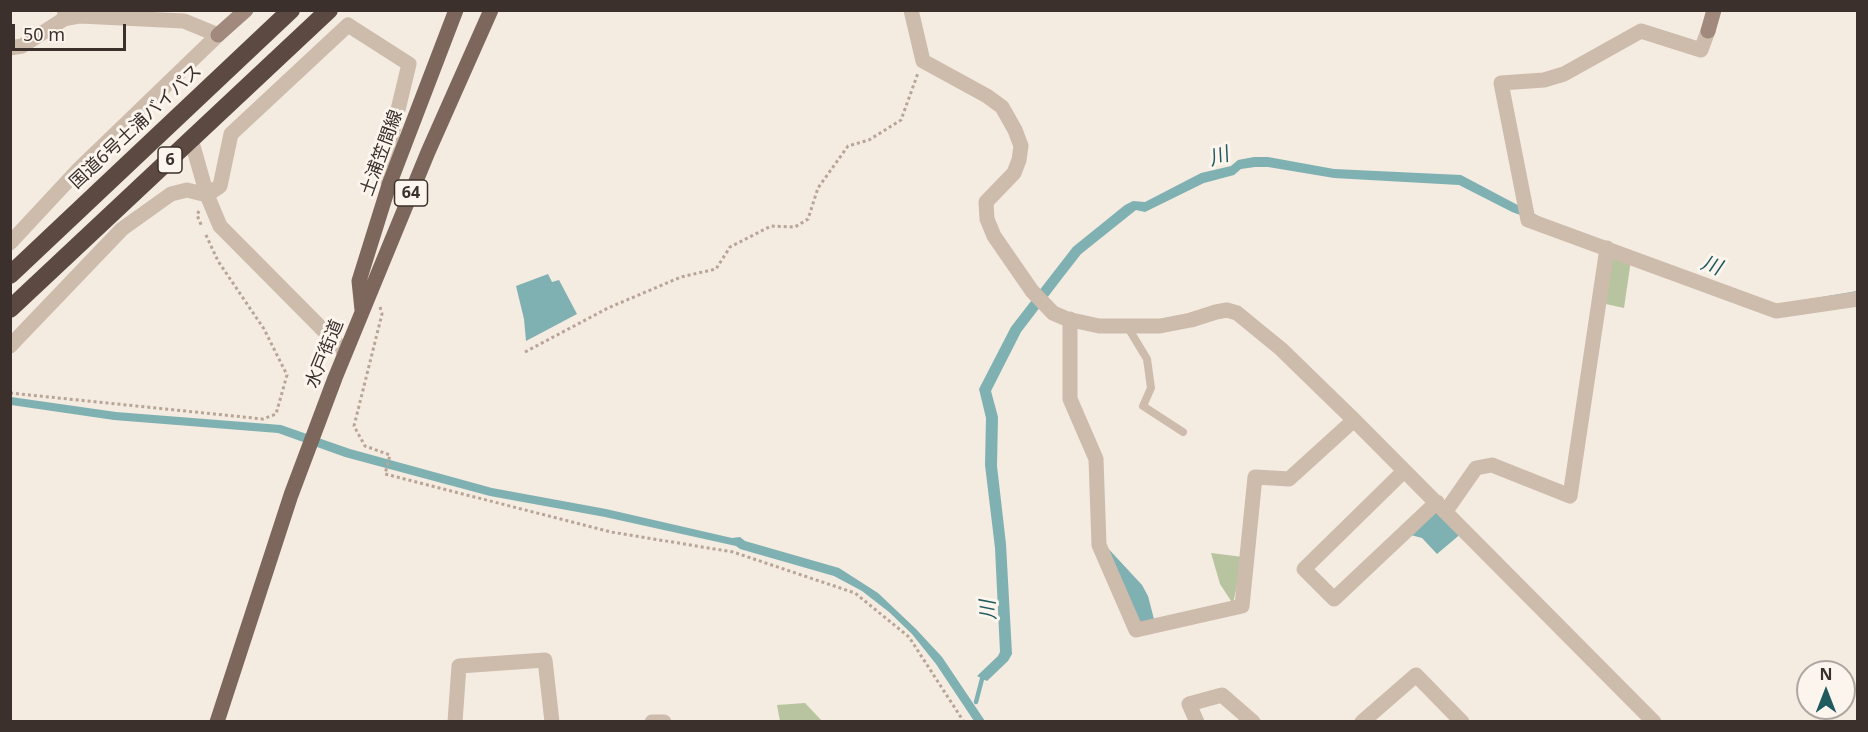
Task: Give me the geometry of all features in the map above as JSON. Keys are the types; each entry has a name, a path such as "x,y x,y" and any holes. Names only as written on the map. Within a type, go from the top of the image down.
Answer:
{"highway":[{"name":"国道6号土浦バイパス","path":"10,275 291,10"},
{"name":"6","path":"10,309 329,10"}],"main road":[{"name":"土浦笠間線","path":"363,313 359,281 389,185 456,10"},
{"name":"水戸街道","path":"217,722 291,495 345,352 428,152 491,10"}],"street":[{"path":"10,243 77,171 246,10"},
{"path":"911,10 923,61 987,96 1002,107 1015,130 1022,146 1019,160 1014,173 986,202 987,219 994,236 1032,291 1053,313 1099,326 1160,326 1227,310 1237,313 1281,349 1354,420 1654,722"},
{"path":"1714,10 1701,50 1641,31 1563,75 1544,80 1501,83 1527,220 1776,310 1857,299"},
{"path":"10,48 22,46 65,15 162,15 218,35"},
{"path":"10,346 122,229 171,194 188,190 207,195 220,186 231,134 348,25 409,64 384,168 389,185"},
{"path":"191,139 207,195 220,226 345,352"},
{"path":"1404,471 1304,569 1334,599 1442,507 1476,468 1491,465 1570,496 1607,248"},
{"path":"1070,319 1070,399 1096,459 1099,545 1136,630 1242,606 1255,477 1289,479 1354,420"},
{"path":"455,722 459,666 545,660 552,722"},
{"path":"1362,722 1416,675 1462,722"},
{"path":"1197,722 1189,704 1222,695 1253,722"},
{"path":"652,722 664,722"}],"lane":[{"path":"1127,326 1147,360 1151,388 1143,406 1182,432"}],"path":[{"path":"525,352 608,308 681,277 716,269 730,247 771,226 795,227 808,219 818,188 848,146 869,140 901,120 923,61"},
{"path":"10,393 263,419 276,414 287,375 264,329 218,261 197,215 207,195"},
{"path":"374,285 382,314 354,426 364,446 390,454 385,474 611,532 733,552 855,593 909,637 964,722"}],"green space":[{"path":"1609,252 1631,260 1624,308 1601,303"},
{"path":"1211,553 1243,557 1233,604 1220,584"},
{"path":"805,703 822,721 780,721 777,705"}],"water":[{"name":"川","path":"1268,157 1334,169 1461,175 1546,220 1774,305 1857,291 1857,297 1774,309 1512,212 1459,185 1334,178 1255,167 1241,169 1234,175 1204,183 1145,212 1136,210 1081,254 1021,332 991,391 998,417 997,466 1006,544 1012,654 1008,661 987,681 977,676 1000,652 995,548 985,465 986,418 979,389 1011,327 1073,247 1125,205 1133,201 1145,202 1201,173 1231,166 1238,160"},
{"path":"548,274 552,282 559,280 577,314 526,341 524,319 516,286"},
{"path":"11,397 116,412 281,425 350,449 492,488 606,509 732,538 740,537 745,541 839,568 878,593 916,629 942,657 985,721 974,721 936,664 912,634 862,591 834,576 736,546 605,517 490,496 345,457 278,433 114,420 11,405"},
{"path":"1437,507 1463,532 1437,554 1422,538 1407,534"},
{"path":"1104,544 1142,585 1148,596 1155,623 1139,626"}],"waterway":[{"name":"川","path":"976,702 982,679 987,675"}]}
